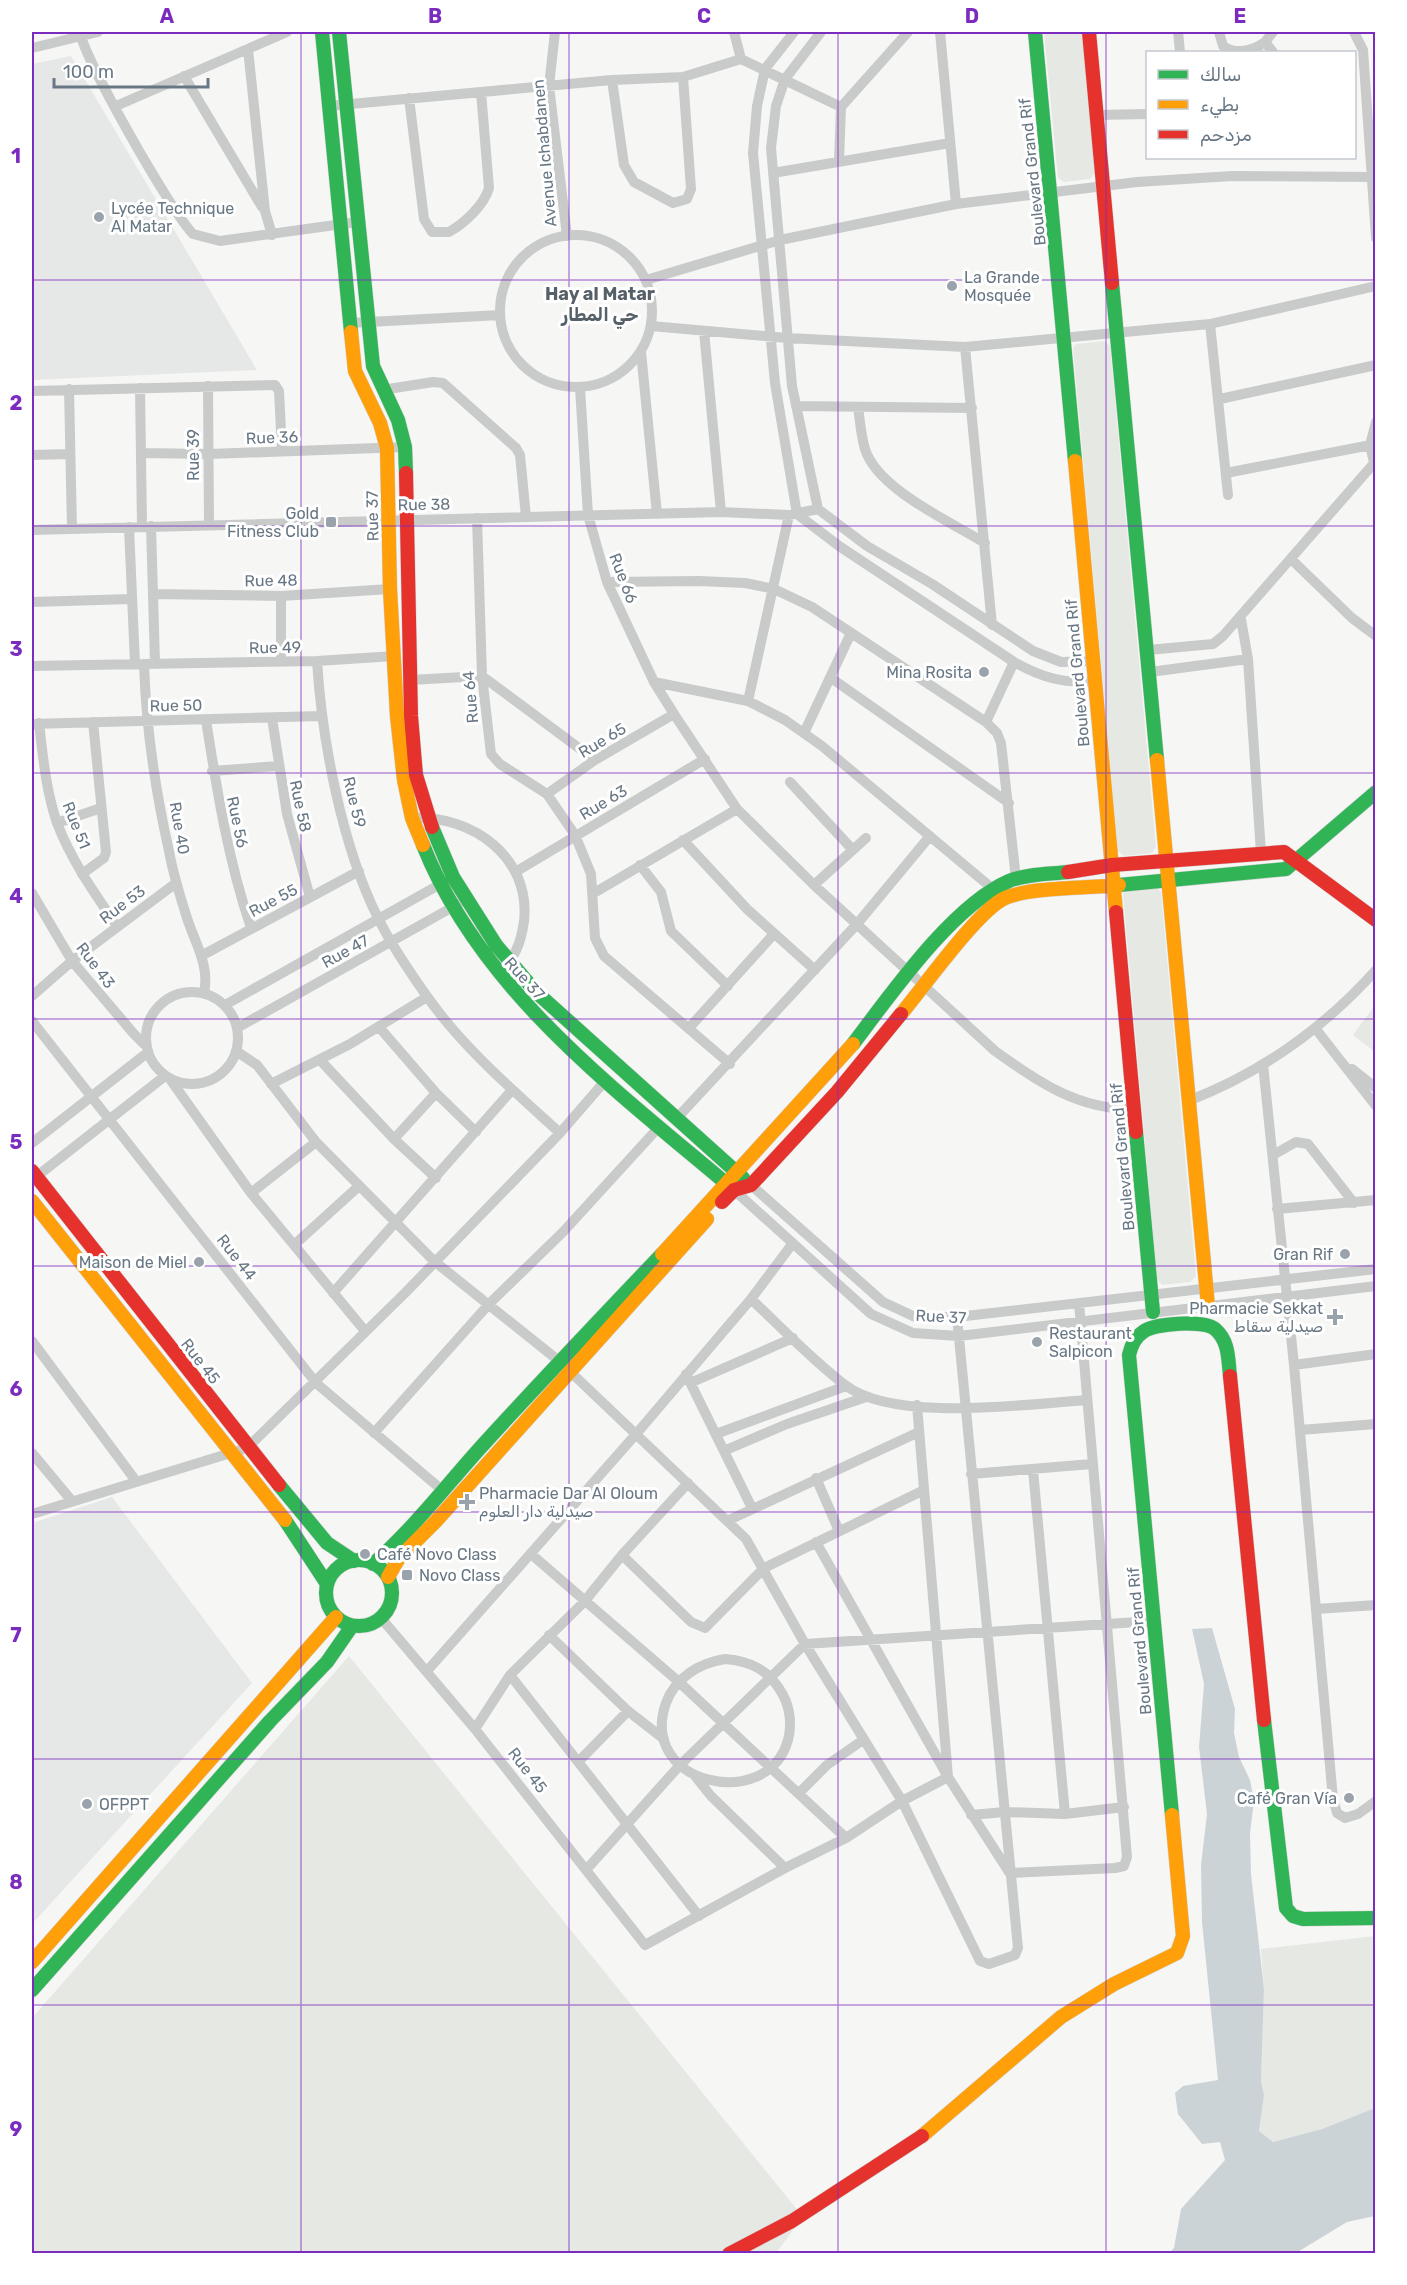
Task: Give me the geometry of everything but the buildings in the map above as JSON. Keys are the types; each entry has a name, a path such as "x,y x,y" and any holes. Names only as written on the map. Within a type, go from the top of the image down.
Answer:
{"street":[{"path":"32,48 81,34 99,32"},
{"path":"116,106 287,32"},
{"name":"Rue 37","path":"322,32 355,371 380,423 387,448 390,589 400,752 412,818 438,883 476,945 498,973 605,1081 793,1243 871,1314 913,1333 959,1336 1080,1324 1153,1312 1376,1286"},
{"name":"Rue 37","path":"339,32 373,366 382,390 398,420 405,447 410,680 416,775 428,817 453,877 510,963 571,1026 883,1302 915,1317 957,1317 1376,1269"},
{"name":"Avenue Ichabdanen","path":"555,32 549,86 567,236"},
{"path":"734,32 741,58"},
{"path":"748,701 793,514 775,383 760,246 753,153 757,106 765,69 794,32"},
{"path":"821,32 785,79 772,129 773,173 787,338 796,406 818,509 867,546 932,584 992,625 1050,658 1061,662 1092,661"},
{"path":"839,161 841,107 908,32"},
{"path":"940,32 956,204"},
{"name":"Boulevard Grand Rif","path":"1035,32 1153,1312"},
{"path":"1089,32 1208,1306"},
{"path":"1178,32 1180,51"},
{"path":"1219,32 1222,46 1228,50 1247,50 1265,42 1273,32"},
{"path":"1354,32 1363,50 1376,238"},
{"path":"81,34 116,106 187,228 193,234 220,241 272,236 357,222"},
{"path":"1265,42 1272,51"},
{"path":"248,49 265,212 272,236"},
{"path":"329,106 612,80 683,77 741,58 841,107"},
{"path":"184,76 265,212"},
{"path":"612,80 624,165 634,182 674,202 687,199 691,189 683,77"},
{"path":"409,98 424,219 432,232 449,232 475,210 486,197 489,188 481,92"},
{"path":"1356,111 1367,110"},
{"path":"1098,115 1146,114"},
{"path":"773,173 950,143"},
{"path":"646,280 780,240 956,204 1104,185 1232,176 1373,177"},
{"path":"586,235 613,245 636,263 646,280 651,295 651,326 641,352 629,367 615,378 598,385 580,388 556,385 534,375 517,359 505,338 500,315 502,292 511,271 526,254 545,242 567,236 586,235"},
{"path":"651,326 787,338 965,348 1210,324 1376,286"},
{"path":"350,323 500,315"},
{"path":"1210,324 1220,399 1228,495"},
{"path":"704,331 721,512"},
{"path":"965,348 992,625"},
{"path":"641,352 657,514"},
{"path":"1220,399 1376,365"},
{"path":"382,390 433,382 443,384 510,441 520,455 526,517"},
{"path":"32,390 269,384 277,387 282,451"},
{"name":"Rue 39","path":"208,386 208,524"},
{"name":"Rue 40","path":"140,388 141,453 153,594 145,664 146,721 176,883 206,976 204,993"},
{"name":"Rue 66","path":"580,388 588,515 607,582 654,682 737,809 814,885 995,1050 1022,1070 1073,1098 1098,1107 1134,1109"},
{"path":"69,389 72,529"},
{"path":"796,406 972,408"},
{"path":"858,407 865,450 885,479 985,543"},
{"path":"1148,650 1213,644 1241,619 1375,462 1373,445 1376,422"},
{"path":"1226,473 1373,445"},
{"name":"Rue 36","path":"141,453 208,454 405,447"},
{"path":"32,455 70,454"},
{"name":"Rue 38","path":"32,530 721,512 793,514 818,509"},
{"path":"793,514 1014,662 1045,678 1060,682 1094,681"},
{"name":"Rue 64","path":"477,518 482,676 489,747 493,757 547,794 575,835 587,861 594,893 594,932 599,949 730,1064"},
{"name":"Rue 40","path":"129,527 132,599 145,664"},
{"path":"1292,560 1352,618 1376,636"},
{"path":"607,582 745,583 774,590 812,607 986,722 997,734 1001,743 1016,879"},
{"name":"Rue 48","path":"153,594 281,596 390,589"},
{"path":"281,596 281,662"},
{"path":"32,602 132,599"},
{"path":"1241,619 1248,660 1261,853"},
{"path":"804,733 851,633"},
{"name":"Rue 49","path":"32,666 281,662 395,656"},
{"path":"1150,672 1248,660"},
{"name":"Rue 59","path":"317,661 321,716 339,802 359,872 378,918 427,997 451,1026 512,1090 560,1132"},
{"path":"986,722 1014,662"},
{"path":"410,680 482,676 595,760"},
{"path":"831,678 1009,803"},
{"path":"654,682 748,701 804,733 1003,898"},
{"name":"Rue 65","path":"547,794 595,760 674,714"},
{"name":"Rue 50","path":"35,724 321,716"},
{"name":"Rue 58","path":"272,718 278,766 292,835 310,897"},
{"name":"Rue 56","path":"206,720 212,771 225,838 251,928"},
{"path":"82,874 105,856 93,722"},
{"name":"Rue 51","path":"35,724 57,823 82,874 117,926"},
{"name":"Rue 63","path":"517,871 705,759"},
{"path":"212,771 278,766"},
{"path":"790,782 852,849"},
{"path":"373,1563 406,1535 442,1490 559,1360 730,1188 751,1185 837,1092 924,983 978,920 1003,898 1019,894 1113,883 1286,869 1376,792"},
{"path":"57,823 101,808"},
{"path":"594,893 737,809"},
{"path":"412,818 428,817 462,826 488,839 517,871 524,894 524,918 519,943 510,963 498,973"},
{"path":"677,1118 730,1064 857,924 930,836"},
{"path":"814,885 866,838"},
{"path":"682,840 773,935 815,970"},
{"path":"388,1577 399,1558 569,1371 730,1188 737,1173 851,1047 909,971 965,909 993,888 1016,879 1112,865 1284,852 1298,860 1376,920"},
{"path":"640,865 661,892 671,931 728,986"},
{"name":"Rue 55","path":"201,956 359,872"},
{"name":"Rue 47","path":"225,1005 438,883 453,877"},
{"name":"Rue 53","path":"32,996 72,961 176,883"},
{"name":"Rue 43","path":"32,893 72,961 134,1034 144,1044 145,1041"},
{"name":"Rue 47","path":"237,1028 467,899"},
{"path":"689,1028 773,935"},
{"path":"1188,1101 1230,1084 1315,1028 1346,1002 1376,970"},
{"path":"167,1078 186,1084 202,1083 217,1077 229,1066 236,1051 237,1028 225,1005 204,993 189,991 175,994 162,1001 152,1012 146,1026 147,1053 154,1066 167,1078 251,1193 365,1331"},
{"path":"271,1084 320,1060 427,997"},
{"name":"Rue 44","path":"32,1021 316,1383 442,1490"},
{"path":"379,1027 436,1093 476,1132"},
{"path":"1315,1028 1376,1106"},
{"path":"236,1051 255,1062 316,1142 434,1261 559,1360 729,1520 746,1539 805,1644 903,1801 980,1961 984,1964 1015,1955 1018,1950 957,1317"},
{"path":"32,1143 147,1053"},
{"path":"1334,1055 1376,1088"},
{"path":"320,1060 394,1139 435,1178"},
{"path":"1263,1064 1294,1365 1335,1808 1340,1816 1348,1818 1376,1801"},
{"path":"33,1176 167,1078"},
{"path":"32,1514 136,1480 248,1448 316,1383 560,1132 605,1081"},
{"path":"333,1293 512,1090"},
{"path":"394,1139 436,1093"},
{"path":"374,1433 489,1304 563,1232 658,1128"},
{"path":"251,1193 316,1142"},
{"path":"1273,1155 1296,1142 1308,1144 1354,1203"},
{"name":"Rue 45","path":"33,1176 248,1448 327,1543 354,1560"},
{"path":"294,1245 359,1186"},
{"name":"Rue 45","path":"32,1200 300,1540 327,1584"},
{"path":"1277,1209 1376,1200"},
{"path":"427,1671 637,1433 688,1379 793,1243"},
{"path":"751,1299 846,1386 866,1397 894,1406 967,1408 1087,1400"},
{"path":"871,1314 883,1302"},
{"path":"1010,1873 1102,1870 1124,1866 1127,1854 1079,1303"},
{"name":"Boulevard Grand Rif","path":"729,2253 792,2221 903,2150 942,2120 1011,2057 1061,2017 1114,1984 1177,1953 1183,1942 1129,1355 1136,1337 1152,1327 1206,1324 1222,1336 1228,1355 1252,1612 1286,1908 1298,1918 1376,1918"},
{"path":"688,1379 793,1338"},
{"path":"32,1341 136,1480"},
{"path":"1294,1365 1376,1354"},
{"path":"688,1379 726,1450 752,1508"},
{"path":"717,1434 846,1386"},
{"path":"726,1450 787,1424 866,1397"},
{"path":"917,1405 922,1491 948,1777"},
{"path":"781,1410 787,1424"},
{"path":"1300,1430 1376,1424"},
{"path":"729,1520 919,1432"},
{"path":"32,1453 72,1501"},
{"path":"971,1474 1092,1464"},
{"path":"1033,1470 1065,1814"},
{"path":"816,1478 839,1531"},
{"path":"475,1729 510,1675 584,1602 621,1555 688,1483"},
{"path":"621,1555 656,1591 694,1625 702,1628 716,1619 764,1568 922,1491"},
{"path":"816,1542 948,1777 1010,1873"},
{"path":"531,1554 679,1682 771,1765 846,1838"},
{"path":"354,1560 373,1563 388,1577 392,1591 390,1606 381,1617 368,1625 352,1626 336,1617 329,1608 326,1596 327,1584 334,1571 354,1560"},
{"path":"1316,1609 1376,1605"},
{"path":"32,1962 336,1617"},
{"name":"Rue 45","path":"381,1617 475,1729 645,1945 699,1916"},
{"path":"586,1870 680,1765 805,1644 1047,1626 1153,1621"},
{"path":"32,1990 270,1721 327,1662 352,1626"},
{"path":"549,1635 628,1711 664,1739"},
{"path":"695,1776 713,1782 734,1783 754,1777 779,1760 785,1748 790,1723 785,1698 772,1677 750,1663 724,1659 700,1666 679,1682 672,1690 664,1709 664,1739 672,1758 695,1776 711,1796 785,1868"},
{"path":"510,1675 699,1916 785,1868 846,1838 903,1801 948,1777"},
{"path":"579,1761 628,1711"},
{"path":"799,1793 827,1765 863,1740"},
{"path":"971,1815 1005,1812 1065,1814 1124,1807"}],"shaded area":[{"path":"1044,32 1082,32 1095,173 1090,179 1064,182 1058,178"},
{"name":"Lycée Technique Al Matar","path":"71,56 257,370 32,380 32,64"},
{"path":"1105,341 1110,346 1156,847 1152,853 1124,856 1118,851 1073,348 1076,344"},
{"path":"1156,886 1161,892 1196,1276 1190,1282 1162,1285 1157,1279 1123,894 1125,891"},
{"path":"1375,1005 1375,1052 1353,1035"},
{"name":"OFPPT","path":"112,1497 252,1683 32,1924 32,1523"},
{"path":"1212,1628 1235,1709 1234,1733 1239,1757 1250,1780 1254,1801 1250,1833 1251,1874 1264,1989 1261,2081 1264,2095 1259,2131 1273,2142 1322,2129 1375,2108 1375,2216 1347,2222 1296,2253 1169,2253 1174,2248 1181,2209 1225,2160 1220,2142 1202,2144 1178,2114 1175,2093 1183,2086 1218,2080 1202,1922 1201,1865 1207,1814 1199,1747 1204,1684 1192,1629"},
{"path":"349,1656 803,2217 776,2253 32,2254 32,2018"},
{"path":"1375,1936 1375,2108 1322,2129 1273,2142 1259,2131 1264,2095 1261,2081 1264,1989 1261,1949"}],"traffic: fast":[{"path":"322,32 351,332"},
{"path":"339,32 373,366 398,420 405,447 406,473"},
{"path":"1035,32 1075,461"},
{"path":"1112,283 1157,760"},
{"path":"1119,885 1286,869 1376,792"},
{"path":"432,827 453,877 496,945 536,992 743,1178"},
{"path":"423,845 448,898 480,947 516,992 599,1076 734,1190"},
{"path":"853,1044 924,953 945,930 987,893 1015,879 1068,872"},
{"path":"1136,1132 1153,1312"},
{"path":"373,1564 388,1551 503,1423 662,1254"},
{"path":"1172,1815 1129,1355 1136,1339 1149,1329 1157,1326 1201,1324 1215,1329 1223,1339 1230,1376"},
{"path":"279,1485 327,1543 354,1561"},
{"path":"285,1520 327,1584"},
{"path":"359,1560 372,1563 382,1570 389,1580 392,1593 389,1606 382,1616 372,1623 359,1626 346,1623 336,1616 329,1606 326,1593 329,1580 336,1570 346,1563 359,1560"},
{"path":"32,1990 270,1721 327,1662 352,1626"},
{"path":"1264,1720 1286,1908 1293,1916 1303,1919 1376,1918"}],"traffic: slow":[{"path":"351,332 355,371 380,423 387,448 390,589 397,716 404,780 412,818 423,845"},
{"path":"1075,461 1116,912"},
{"path":"1157,760 1208,1306"},
{"path":"901,1014 966,933 994,905 1005,898 1044,890 1119,885"},
{"path":"662,1254 853,1044"},
{"path":"32,1201 285,1520"},
{"path":"388,1577 399,1558 436,1521 707,1219"},
{"path":"32,1962 336,1617"},
{"path":"922,2136 1061,2017 1114,1984 1177,1953 1183,1936 1172,1815"}],"traffic: jam":[{"path":"1089,32 1112,283"},
{"path":"406,473 411,716 416,775 432,827"},
{"path":"1068,872 1112,865 1284,852 1376,920"},
{"path":"1116,912 1136,1132"},
{"path":"722,1202 734,1190 751,1185 837,1092 901,1014"},
{"path":"32,1171 279,1485"},
{"path":"1230,1376 1264,1720"},
{"path":"729,2254 792,2221 922,2136"}],"place":[{"name":"Lycée Technique Al Matar","path":"99,217"},
{"name":"La Grande Mosquée","path":"952,286"},
{"name":"Gold Fitness Club","path":"331,522"},
{"name":"Mina Rosita","path":"984,672"},
{"name":"Gran Rif","path":"1345,1254"},
{"name":"Maison de Miel","path":"199,1262"},
{"name":"Pharmacie Sekkat صيدلية سقاط","path":"1335,1317"},
{"name":"Restaurant Salpicon","path":"1037,1342"},
{"name":"Pharmacie Dar Al Oloum صيدلية دار العلوم","path":"467,1502"},
{"name":"Café Novo Class","path":"365,1554"},
{"name":"Novo Class","path":"407,1575"},
{"name":"Café Gran Vía","path":"1349,1798"},
{"name":"OFPPT","path":"87,1804"}],"district":[{"name":"Hay al Matar حي المطار","path":"600,304"}]}
